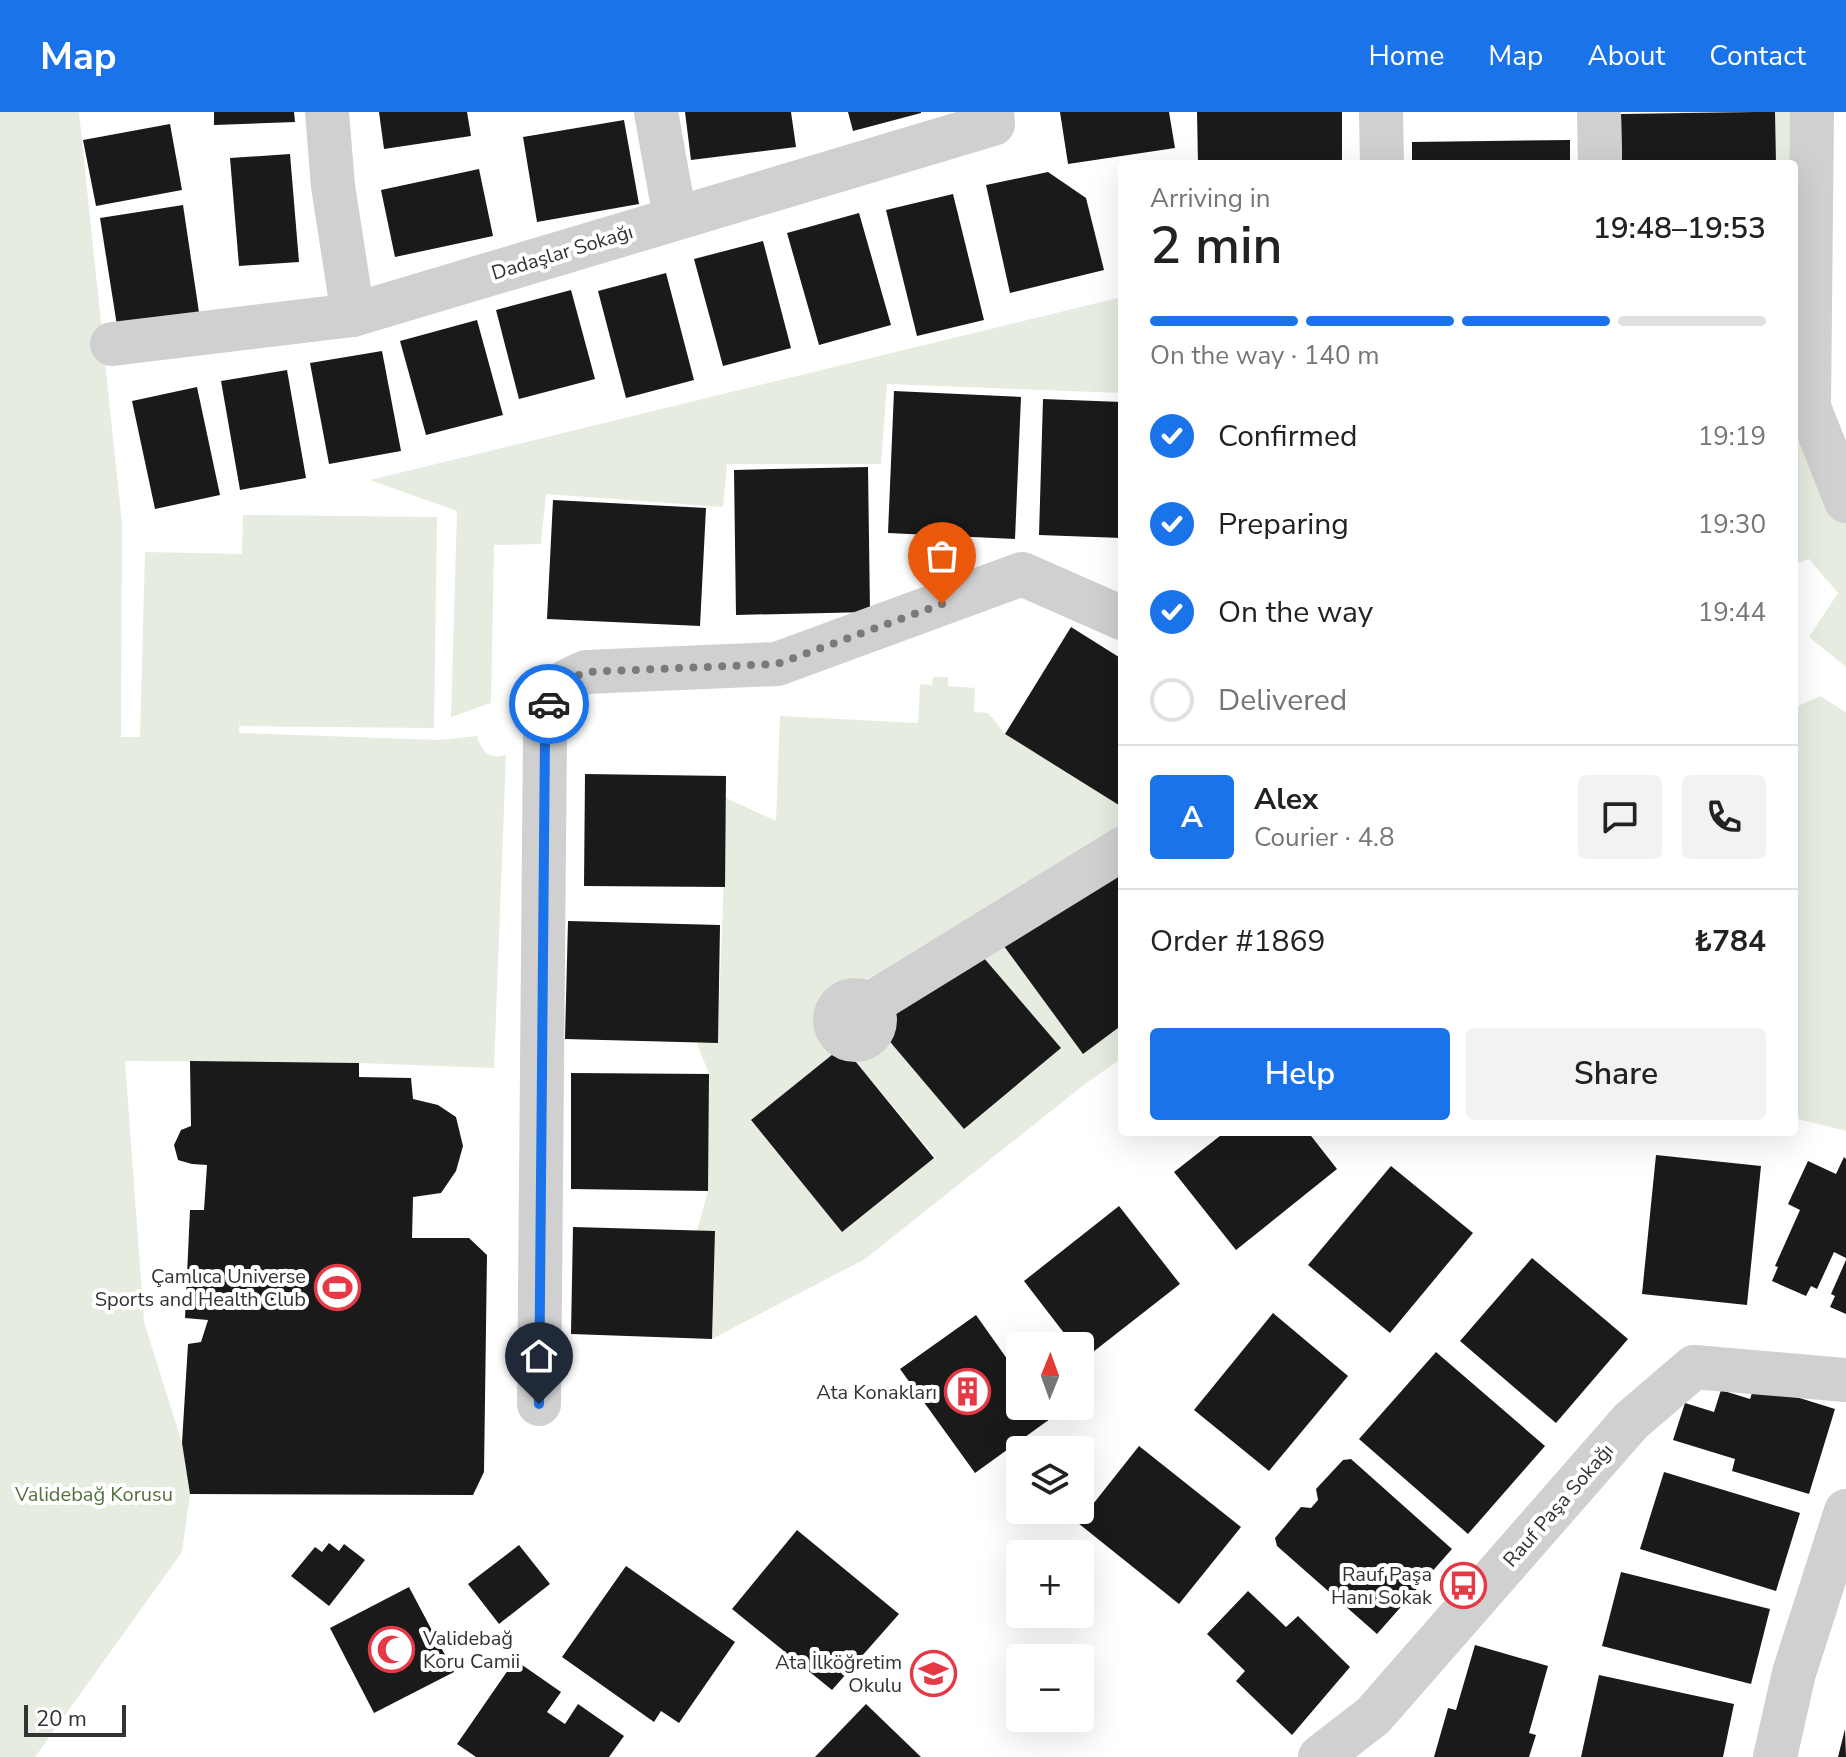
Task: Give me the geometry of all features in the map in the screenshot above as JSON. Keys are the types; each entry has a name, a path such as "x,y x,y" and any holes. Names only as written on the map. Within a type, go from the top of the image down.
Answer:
{"street":[{"path":"327,112 333,186 353,315"},
{"path":"656,112 675,218"},
{"name":"Dadaşlar Sokağı","path":"112,344 353,315 993,124 992,112"},
{"path":"1381,112 1382,160"},
{"path":"1599,112 1600,160"},
{"path":"1812,112 1809,407 1846,501"},
{"path":"539,1404 545,734 546,711 555,689 566,680 586,672 777,664 1022,574 1118,616"},
{"path":"869,1005 1118,851"},
{"name":"Rauf Paşa Sokağı","path":"1320,1757 1371,1736 1631,1421 1694,1367 1846,1380"},
{"path":"1775,1757 1794,1673 1846,1511"}],"green space":[{"name":"Validebağ Korusu","path":"0,112 79,112 122,524 121,737 140,737 145,552 242,554 243,515 437,517 434,728 240,726 240,719 239,733 438,740 477,736 490,755 506,755 494,1068 359,1063 125,1061 144,1322 182,1443 190,1494 182,1552 35,1757 0,1757"},
{"path":"1679,112 1823,112 1823,400 1846,465 1846,667 1809,637 1838,593 1809,559 1798,563 1798,160 1741,160"},
{"path":"1118,298 1118,393 887,384 881,464 727,464 723,507 546,494 541,544 494,545 491,703 451,717 457,511 370,480"},
{"path":"933,677 948,677 948,686 975,688 974,712 988,713 1005,734 1118,805 1118,1061 865,1259 712,1339 715,1231 697,1231 708,1191 709,1074 697,1043 718,1042 726,798 776,821 780,716 918,723 920,684 932,685","holes":["843,1046 937,1159 934,1158 842,1232 751,1121"]},
{"path":"1820,696 1846,712 1846,1131 1798,1119 1798,706"}],"building":[{"path":"214,112 294,112 295,122 214,125"},
{"path":"379,112 467,112 471,136 384,149"},
{"path":"685,112 791,112 796,147 691,160"},
{"path":"848,112 921,112 921,113 853,131"},
{"path":"1060,112 1169,112 1175,148 1068,164"},
{"path":"1197,112 1342,112 1342,160 1198,160"},
{"path":"1775,112 1776,160 1622,160 1621,114"},
{"path":"624,120 639,204 537,222 523,137"},
{"path":"170,124 182,190 96,206 83,140"},
{"path":"1570,140 1570,160 1412,160 1412,142"},
{"path":"290,154 299,262 239,266 230,158"},
{"path":"479,169 493,236 395,257 381,190"},
{"path":"1048,172 1086,198 1104,270 1010,293 986,185"},
{"path":"953,194 984,320 917,336 886,210"},
{"path":"183,205 200,319 118,332 100,218"},
{"path":"859,213 891,325 819,345 787,233"},
{"path":"763,241 791,348 723,366 694,259"},
{"path":"666,273 694,380 626,398 598,291"},
{"path":"571,290 595,379 519,399 496,310"},
{"path":"477,320 503,415 426,435 400,341"},
{"path":"382,351 401,451 329,464 310,363"},
{"path":"287,370 306,478 240,490 221,381"},
{"path":"197,387 220,495 155,509 132,401"},
{"path":"894,391 1021,397 1015,539 888,533"},
{"path":"1043,399 1118,402 1118,538 1039,535"},
{"path":"868,467 870,612 736,615 734,470"},
{"path":"553,500 706,508 700,626 547,619"},
{"path":"1071,627 1118,656 1118,805 1005,734"},
{"path":"585,774 726,776 725,887 584,886"},
{"path":"1111,861 1118,871 1118,1028 1083,1054 1001,942"},
{"path":"568,921 720,925 718,1043 565,1039"},
{"path":"971,943 1061,1048 964,1129 875,1024"},
{"path":"843,1046 934,1158 842,1232 751,1120"},
{"name":"Çamlıca Universe Sports and Health Club","path":"190,1061 359,1063 359,1077 411,1078 413,1099 438,1105 456,1117 463,1146 456,1171 441,1193 413,1197 412,1238 469,1238 487,1255 484,1472 473,1495 190,1494 182,1443 188,1344 201,1342 208,1320 185,1318 190,1210 204,1210 207,1165 178,1160 174,1145 181,1130 191,1126"},
{"path":"571,1073 709,1074 708,1191 571,1189"},
{"path":"1220,1136 1311,1136 1337,1169 1236,1250 1174,1172"},
{"path":"1656,1155 1761,1166 1747,1305 1642,1294"},
{"path":"1844,1157 1846,1258 1834,1252 1817,1289 1811,1286 1806,1296 1772,1281 1778,1267 1775,1266 1800,1210 1788,1204 1808,1161 1836,1174"},
{"path":"1391,1166 1473,1233 1390,1333 1308,1265"},
{"path":"1119,1206 1180,1284 1094,1351 1094,1332 1063,1332 1024,1281"},
{"path":"573,1227 715,1231 712,1339 571,1334"},
{"path":"1532,1258 1628,1339 1556,1423 1460,1341"},
{"path":"1846,1260 1846,1314 1830,1307 1835,1296 1831,1294"},
{"path":"1273,1313 1348,1376 1269,1471 1194,1410"},
{"name":"Ata Konakları","path":"976,1315 1006,1357 1006,1420 1049,1420 1026,1436 1006,1436 1006,1451 975,1473 900,1369"},
{"path":"1436,1352 1545,1446 1468,1534 1359,1439"},
{"path":"1755,1384 1835,1409 1809,1494 1732,1471 1735,1459 1673,1440 1685,1403 1714,1412 1721,1390 1750,1399"},
{"path":"1139,1446 1241,1527 1179,1604 1079,1524 1094,1524 1094,1503"},
{"path":"1351,1459 1452,1549 1377,1634 1277,1546 1275,1538 1301,1507 1311,1508 1318,1500 1316,1489 1343,1460"},
{"path":"1664,1472 1800,1513 1776,1591 1640,1549"},
{"path":"797,1530 899,1614 832,1690 732,1609"},
{"path":"329,1543 339,1551 344,1544 365,1560 329,1606 291,1576 315,1547 322,1552"},
{"path":"519,1545 550,1584 499,1624 468,1584"},
{"path":"626,1566 735,1642 679,1723 661,1711 654,1722 562,1657"},
{"path":"1621,1572 1770,1609 1751,1684 1602,1646"},
{"name":"Validebağ Koru Camii","path":"409,1587 454,1672 374,1713 330,1628"},
{"path":"1248,1591 1286,1627 1298,1616 1350,1667 1292,1735 1236,1681 1245,1671 1207,1634"},
{"path":"1475,1645 1548,1666 1529,1733 1536,1735 1529,1757 1434,1757 1448,1708 1456,1710"},
{"path":"515,1660 561,1692 547,1712 565,1724 578,1704 624,1736 609,1757 476,1757 457,1744"},
{"path":"1599,1675 1734,1704 1723,1757 1581,1757"},
{"name":"Ata İlköğretim Okulu","path":"866,1704 921,1757 815,1757"},
{"path":"1845,1729 1846,1757 1838,1757"}],"way so far":[{"path":"549,704 555,689 566,680 586,672 777,664 942,604"}],"place":[{"name":"Çamlıca Universe Sports and Health Club","path":"337,1287"},
{"name":"Ata Konakları","path":"968,1392"},
{"name":"Rauf Paşa Hanı Sokak","path":"1463,1586"},
{"name":"Validebağ Koru Camii","path":"392,1650"},
{"name":"Ata İlköğretim Okulu","path":"933,1674"}],"route":[{"path":"539,1404 545,734 549,704"}]}
